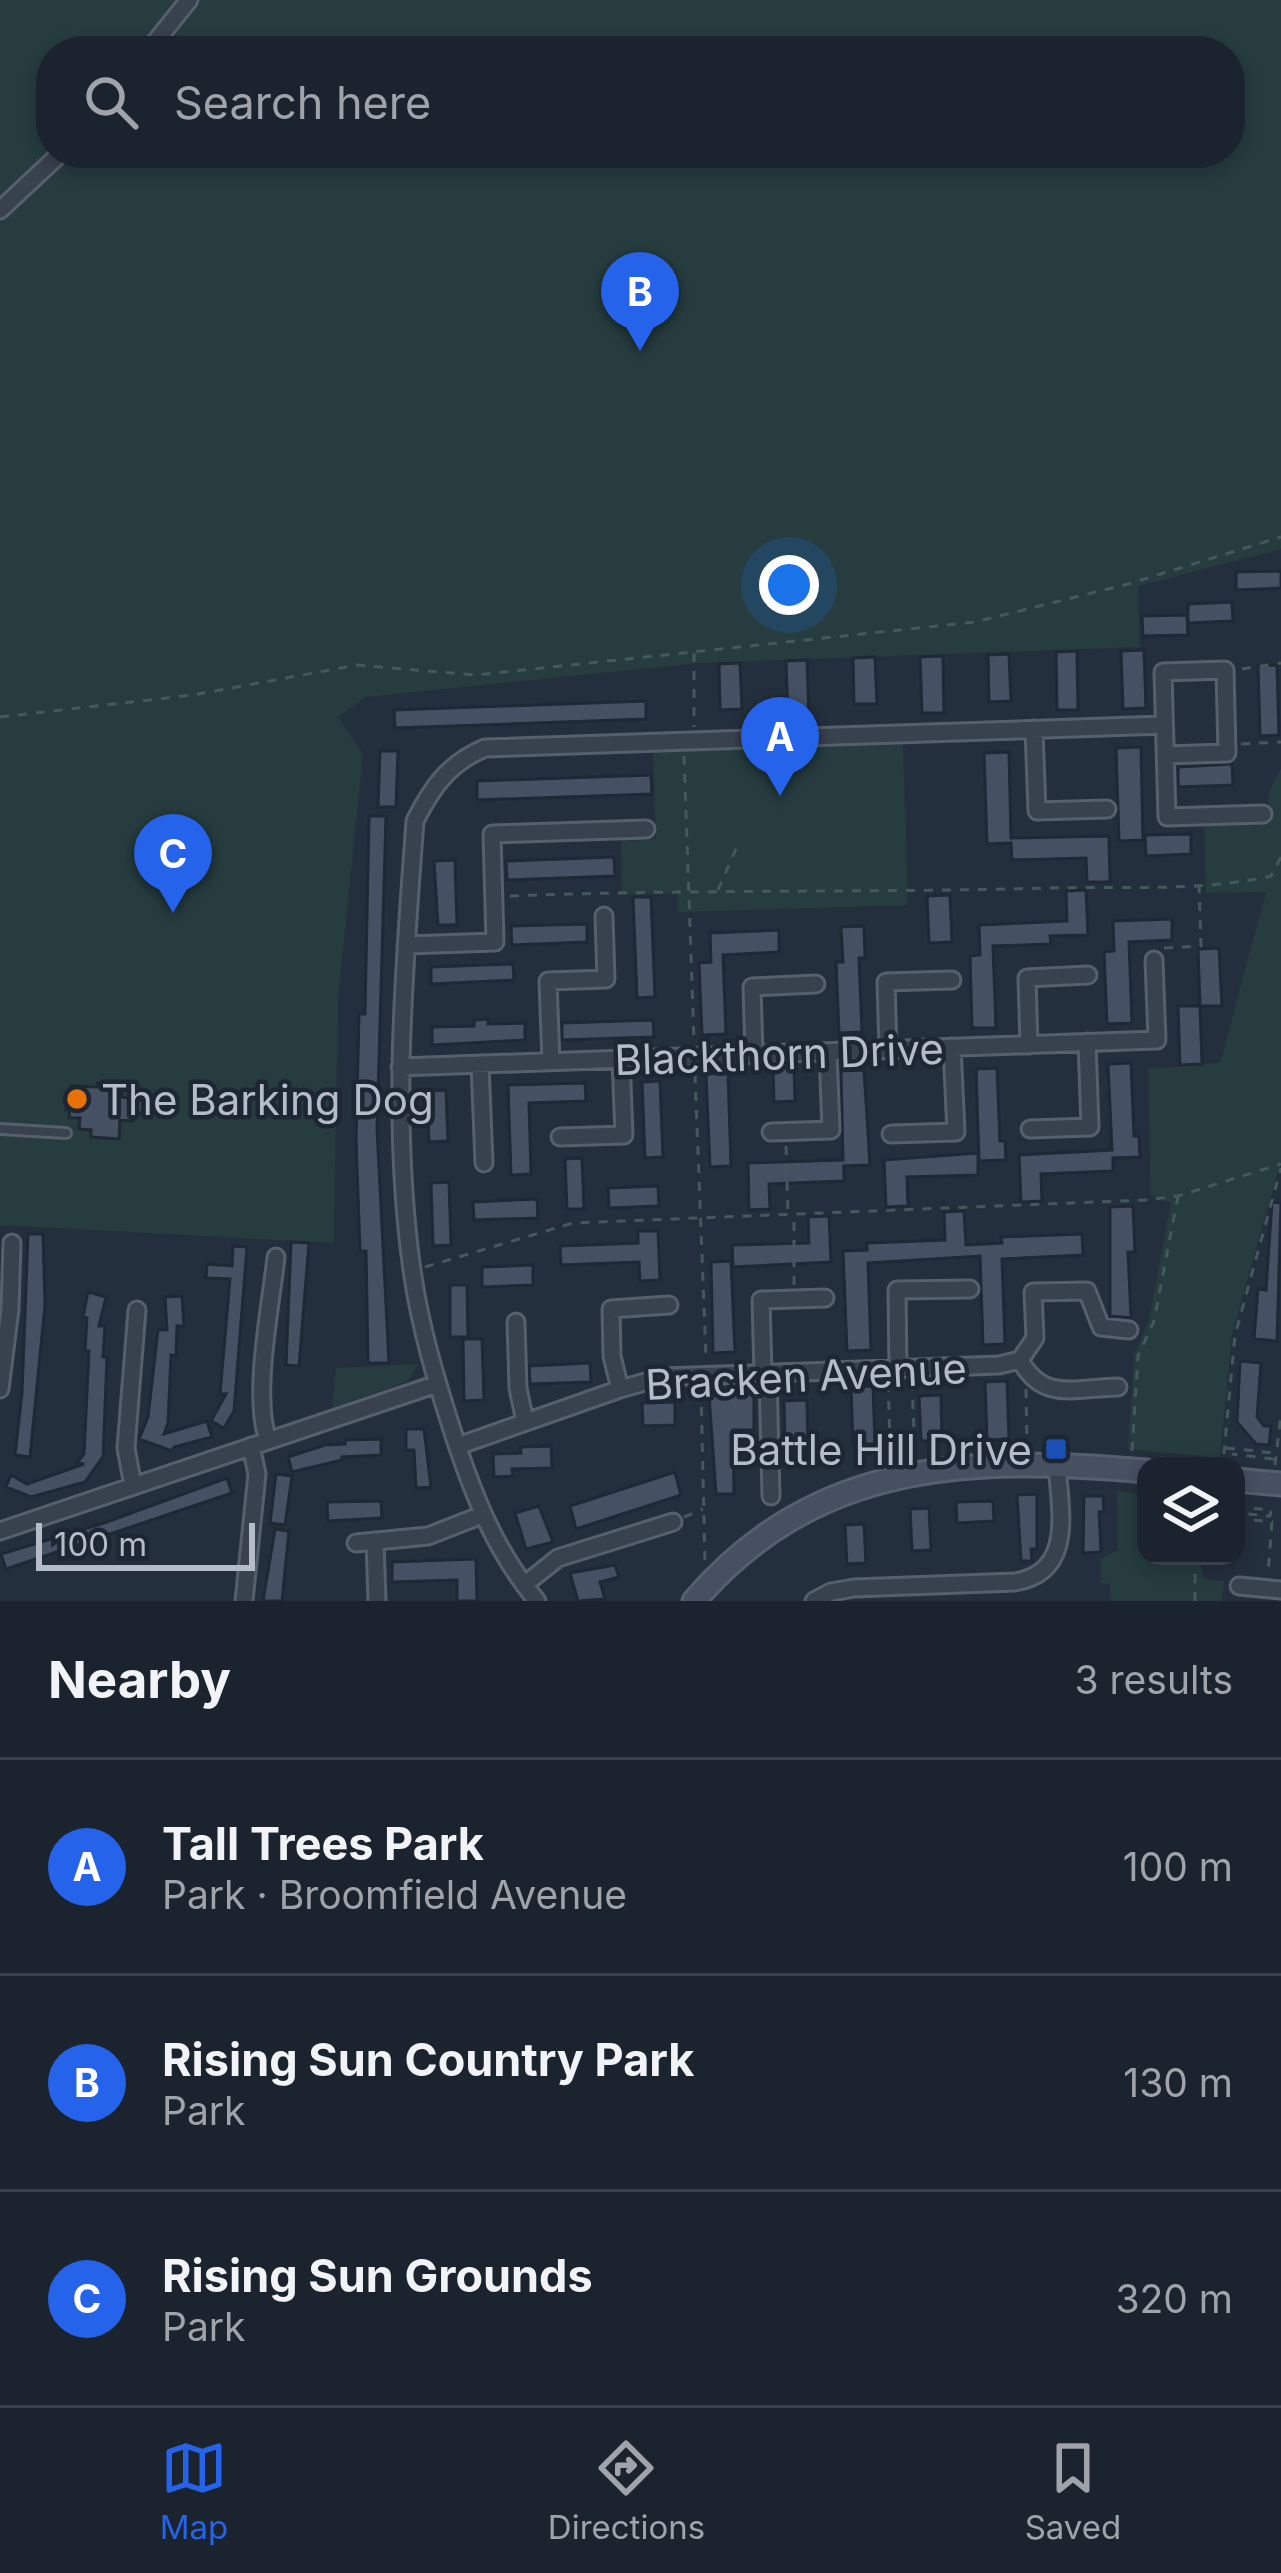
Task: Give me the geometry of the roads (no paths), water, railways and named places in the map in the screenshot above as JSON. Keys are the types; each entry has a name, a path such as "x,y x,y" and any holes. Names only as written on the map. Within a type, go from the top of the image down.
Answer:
{"street":[{"path":"160,36 189,0"},
{"path":"0,210 45,168"},
{"path":"1165,755 1227,753 1225,670 1163,672 1164,725 1167,817 1263,814"},
{"path":"537,1601 482,1516 437,1384 412,1270 400,1067 415,821 432,787 461,758 485,748 1164,725"},
{"path":"1034,729 1037,811 1107,808"},
{"path":"406,945 495,942 491,834 646,830"},
{"path":"550,1062 548,980 606,979 604,916"},
{"name":"Blackthorn Drive","path":"400,1067 1157,1040 1154,960"},
{"path":"1029,1045 1027,978 1088,975"},
{"path":"888,1049 886,982 952,980"},
{"path":"754,1054 752,987 816,984"},
{"path":"1030,1130 1090,1127 1087,1042"},
{"path":"892,1134 956,1132 952,1047"},
{"path":"778,1132 831,1130 829,1052"},
{"path":"560,1137 624,1135 621,1059"},
{"path":"480,1064 484,1163"},
{"path":"0,1389 12,1243"},
{"path":"268,1440 262,1396 276,1257"},
{"path":"899,1369 896,1290 970,1289"},
{"path":"1118,1387 1041,1387 1019,1360 1035,1338 1034,1292 1087,1292 1101,1327 1129,1330"},
{"path":"771,1496 761,1300 825,1298"},
{"path":"620,1388 612,1357 611,1309 669,1305"},
{"path":"133,1486 126,1448 136,1310"},
{"path":"516,1322 518,1388 525,1422"},
{"name":"Bracken Avenue","path":"458,1446 620,1388 663,1378 999,1365 1019,1360"},
{"path":"0,1531 437,1384"},
{"path":"244,1601 256,1474 251,1446"},
{"path":"694,1601 737,1555 787,1519 845,1491 892,1476 1137,1461"},
{"path":"814,1601 841,1589 1015,1582 1036,1576 1052,1563 1061,1542 1058,1465"},
{"path":"1245,1479 1278,1476"},
{"path":"356,1543 428,1536 482,1516"},
{"path":"524,1586 558,1558 673,1522"},
{"path":"375,1541 376,1601"},
{"path":"1239,1586 1274,1589"}],"lane":[{"path":"0,1129 66,1133"}],"place":[{"name":"Rising Sun Country Park","path":"640,351"},
{"name":"Tall Trees Park","path":"780,796"},
{"name":"Rising Sun Grounds","path":"173,913"},
{"name":"The Barking Dog","path":"77,1099"},
{"name":"Battle Hill Drive","path":"1056,1449"}]}
